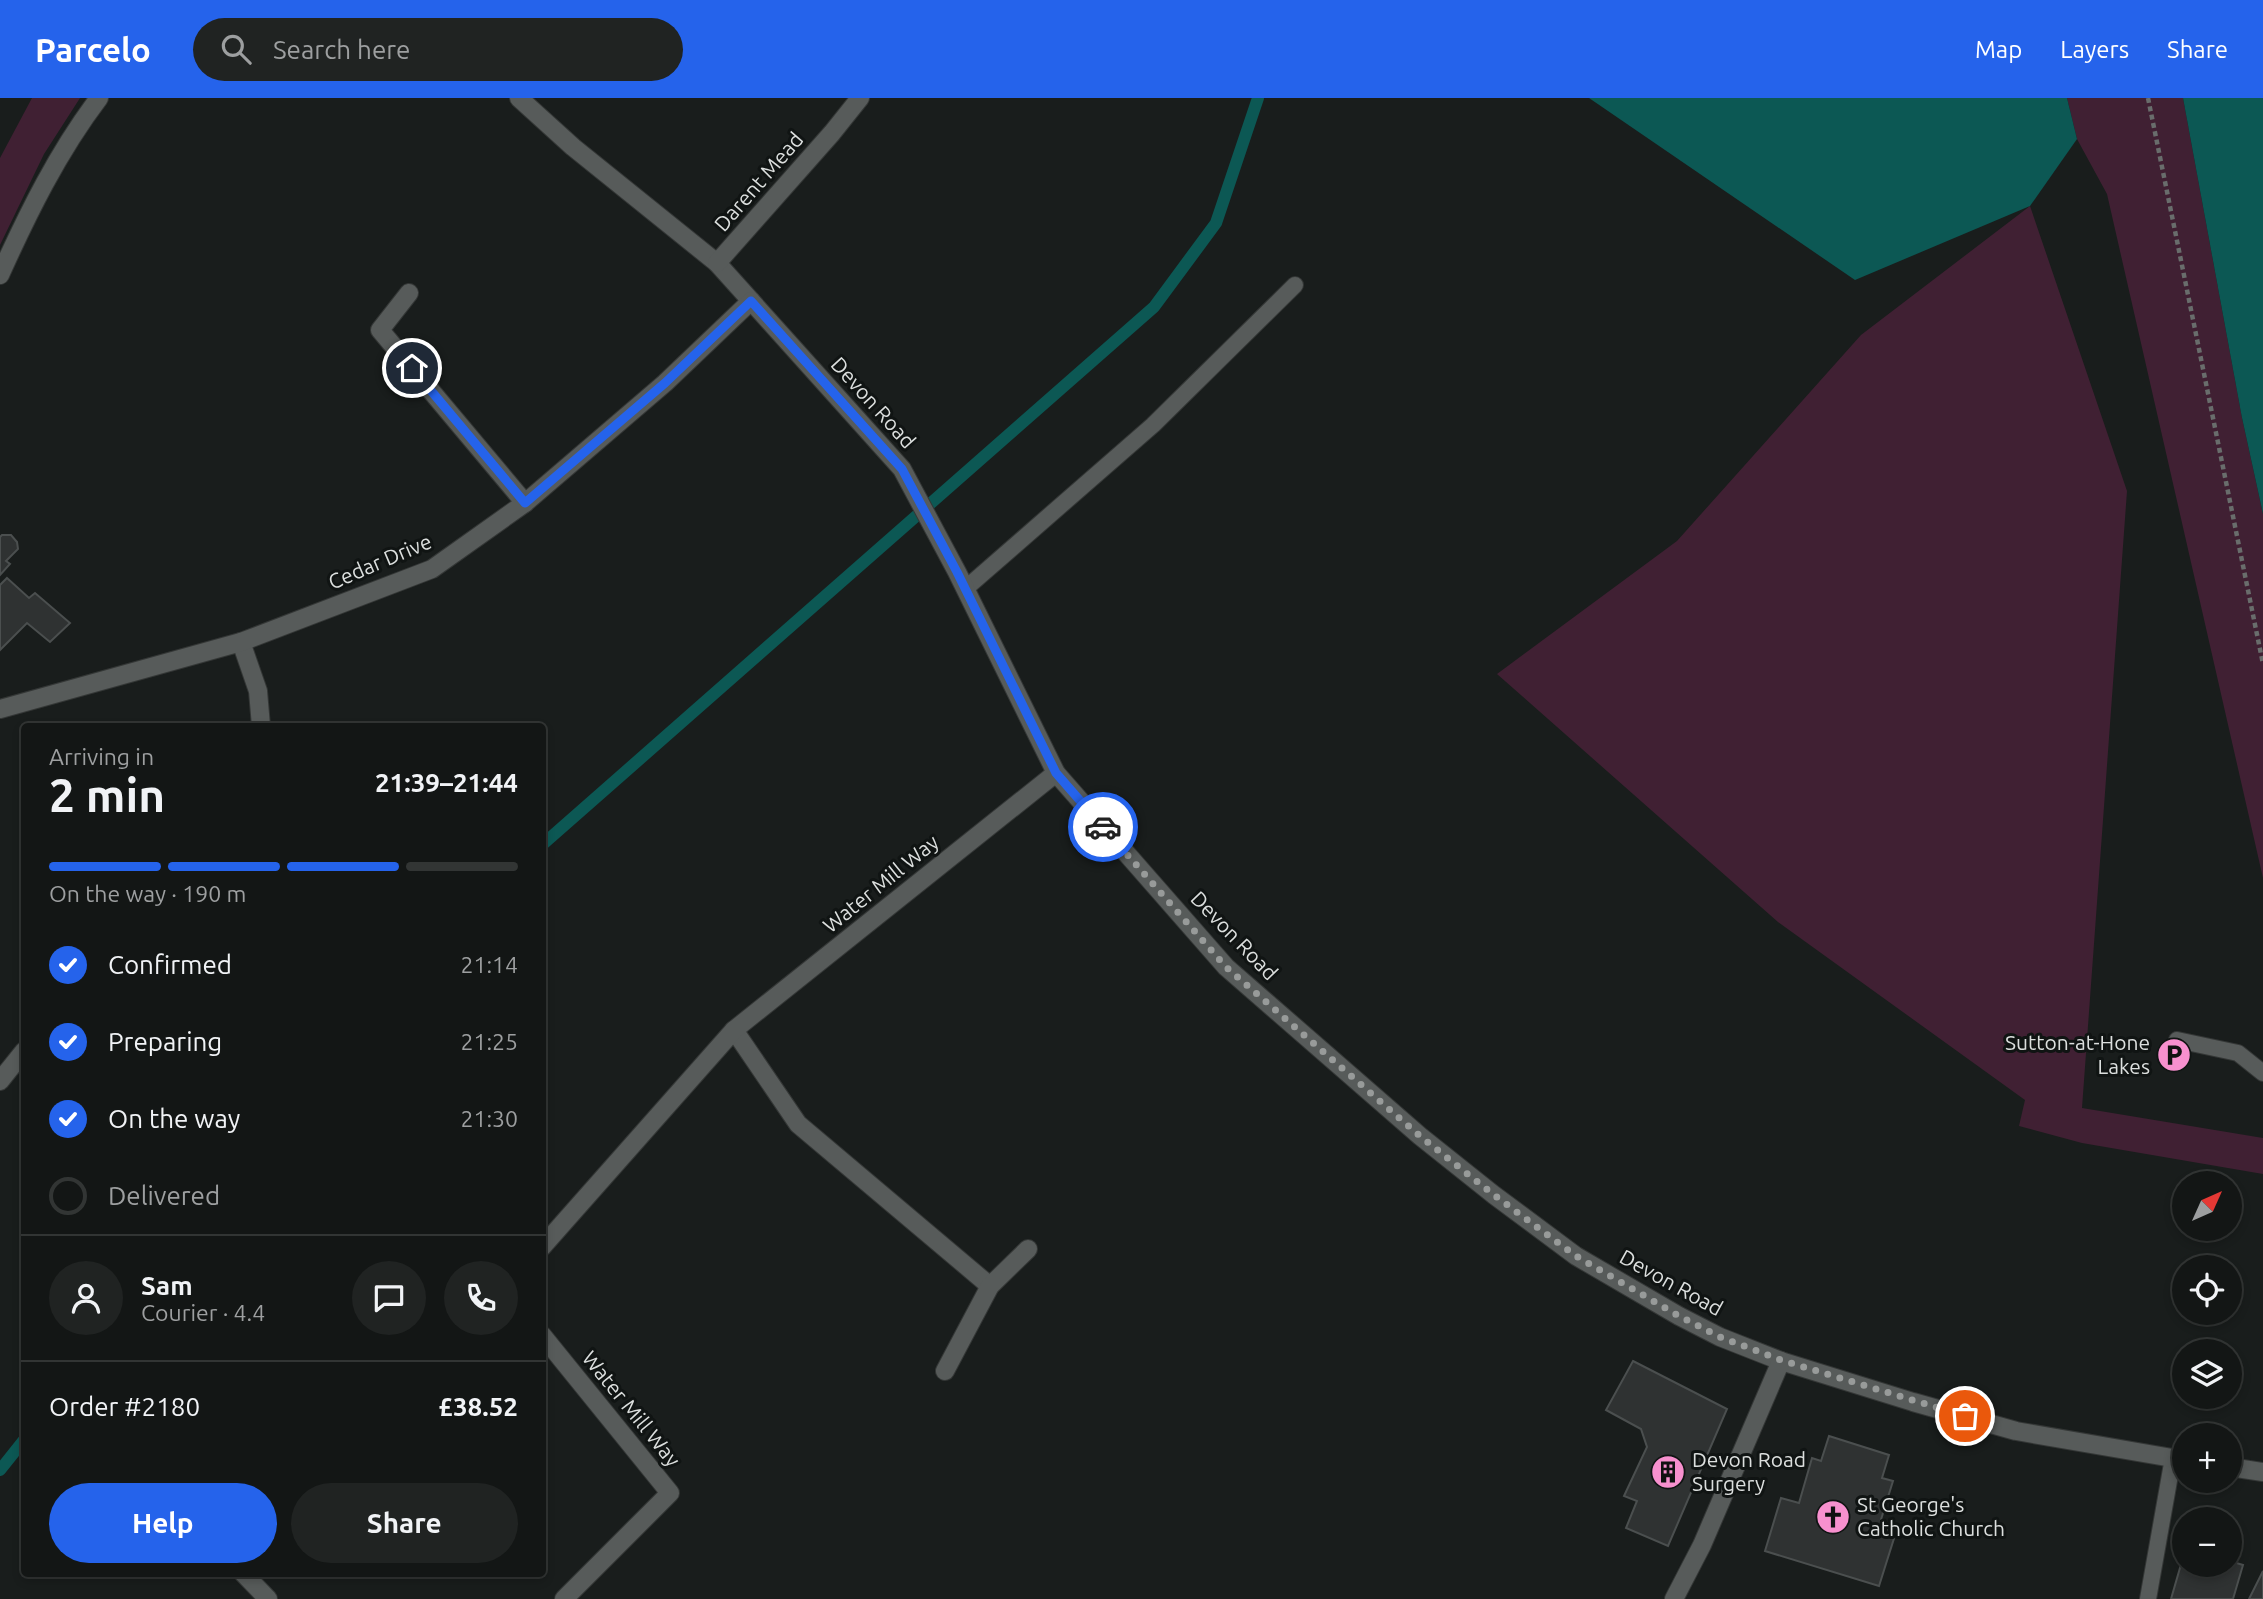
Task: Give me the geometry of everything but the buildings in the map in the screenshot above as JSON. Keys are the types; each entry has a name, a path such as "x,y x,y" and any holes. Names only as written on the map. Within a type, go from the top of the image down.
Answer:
{"street":[{"path":"0,275 48,176 99,98"},
{"name":"Devon Road","path":"519,98 573,147 718,263 902,469 957,572 1056,773 1226,967 1420,1136 1576,1256 1720,1337 1781,1360 1913,1402 2016,1431 2172,1458"},
{"name":"Darent Mead","path":"718,263 860,98"},
{"path":"409,293 380,330 525,503"},
{"name":"Cedar Drive","path":"0,709 241,642 432,569 525,503 665,383 751,301"},
{"path":"241,642 258,691 261,723"},
{"name":"Water Mill Way","path":"546,1242 734,1030 1056,773"},
{"path":"734,1030 798,1124 990,1286"},
{"path":"0,1081 21,1056"},
{"path":"945,1371 990,1286 1028,1249"},
{"name":"Water Mill Way","path":"546,1340 670,1493 564,1599"},
{"path":"1674,1599 1702,1545 1781,1360"},
{"path":"2242,1469 2263,1472"},
{"path":"247,1577 268,1599"}],"lane":[{"path":"965,589 1153,425 1295,285"},
{"path":"2177,1040 2238,1053 2263,1073"},
{"path":"2148,1599 2172,1487"}],"path":[{"path":"2148,98 2263,664"}],"shaded area":[{"path":"32,98 80,98 44,154 0,245 0,158"},
{"path":"2067,98 2183,98 2242,418 2263,514 2263,878 2107,194 2077,139"},
{"path":"2030,206 2127,491 2082,1108 2263,1138 2263,1174 2082,1143 2019,1126 2025,1100 1778,922 1497,674 1677,541 1861,335"}],"water":[{"path":"1589,98 2067,98 2077,139 2030,206 1855,280"},
{"path":"2183,98 2263,98 2263,514 2242,418"}],"waterway":[{"path":"546,841 1154,307 1216,223 1258,98"},
{"path":"0,1470 21,1444"}],"way so far":[{"path":"1103,827 1226,967 1420,1136 1576,1256 1720,1337 1781,1360 1965,1416"}],"place":[{"name":"Sutton-at-Hone Lakes","path":"2174,1055"},
{"name":"Devon Road Surgery","path":"1668,1472"},
{"name":"St George's Catholic Church","path":"1833,1517"}],"route":[{"path":"412,368 525,503 665,383 751,301 902,469 957,572 1056,773 1103,827"}]}
